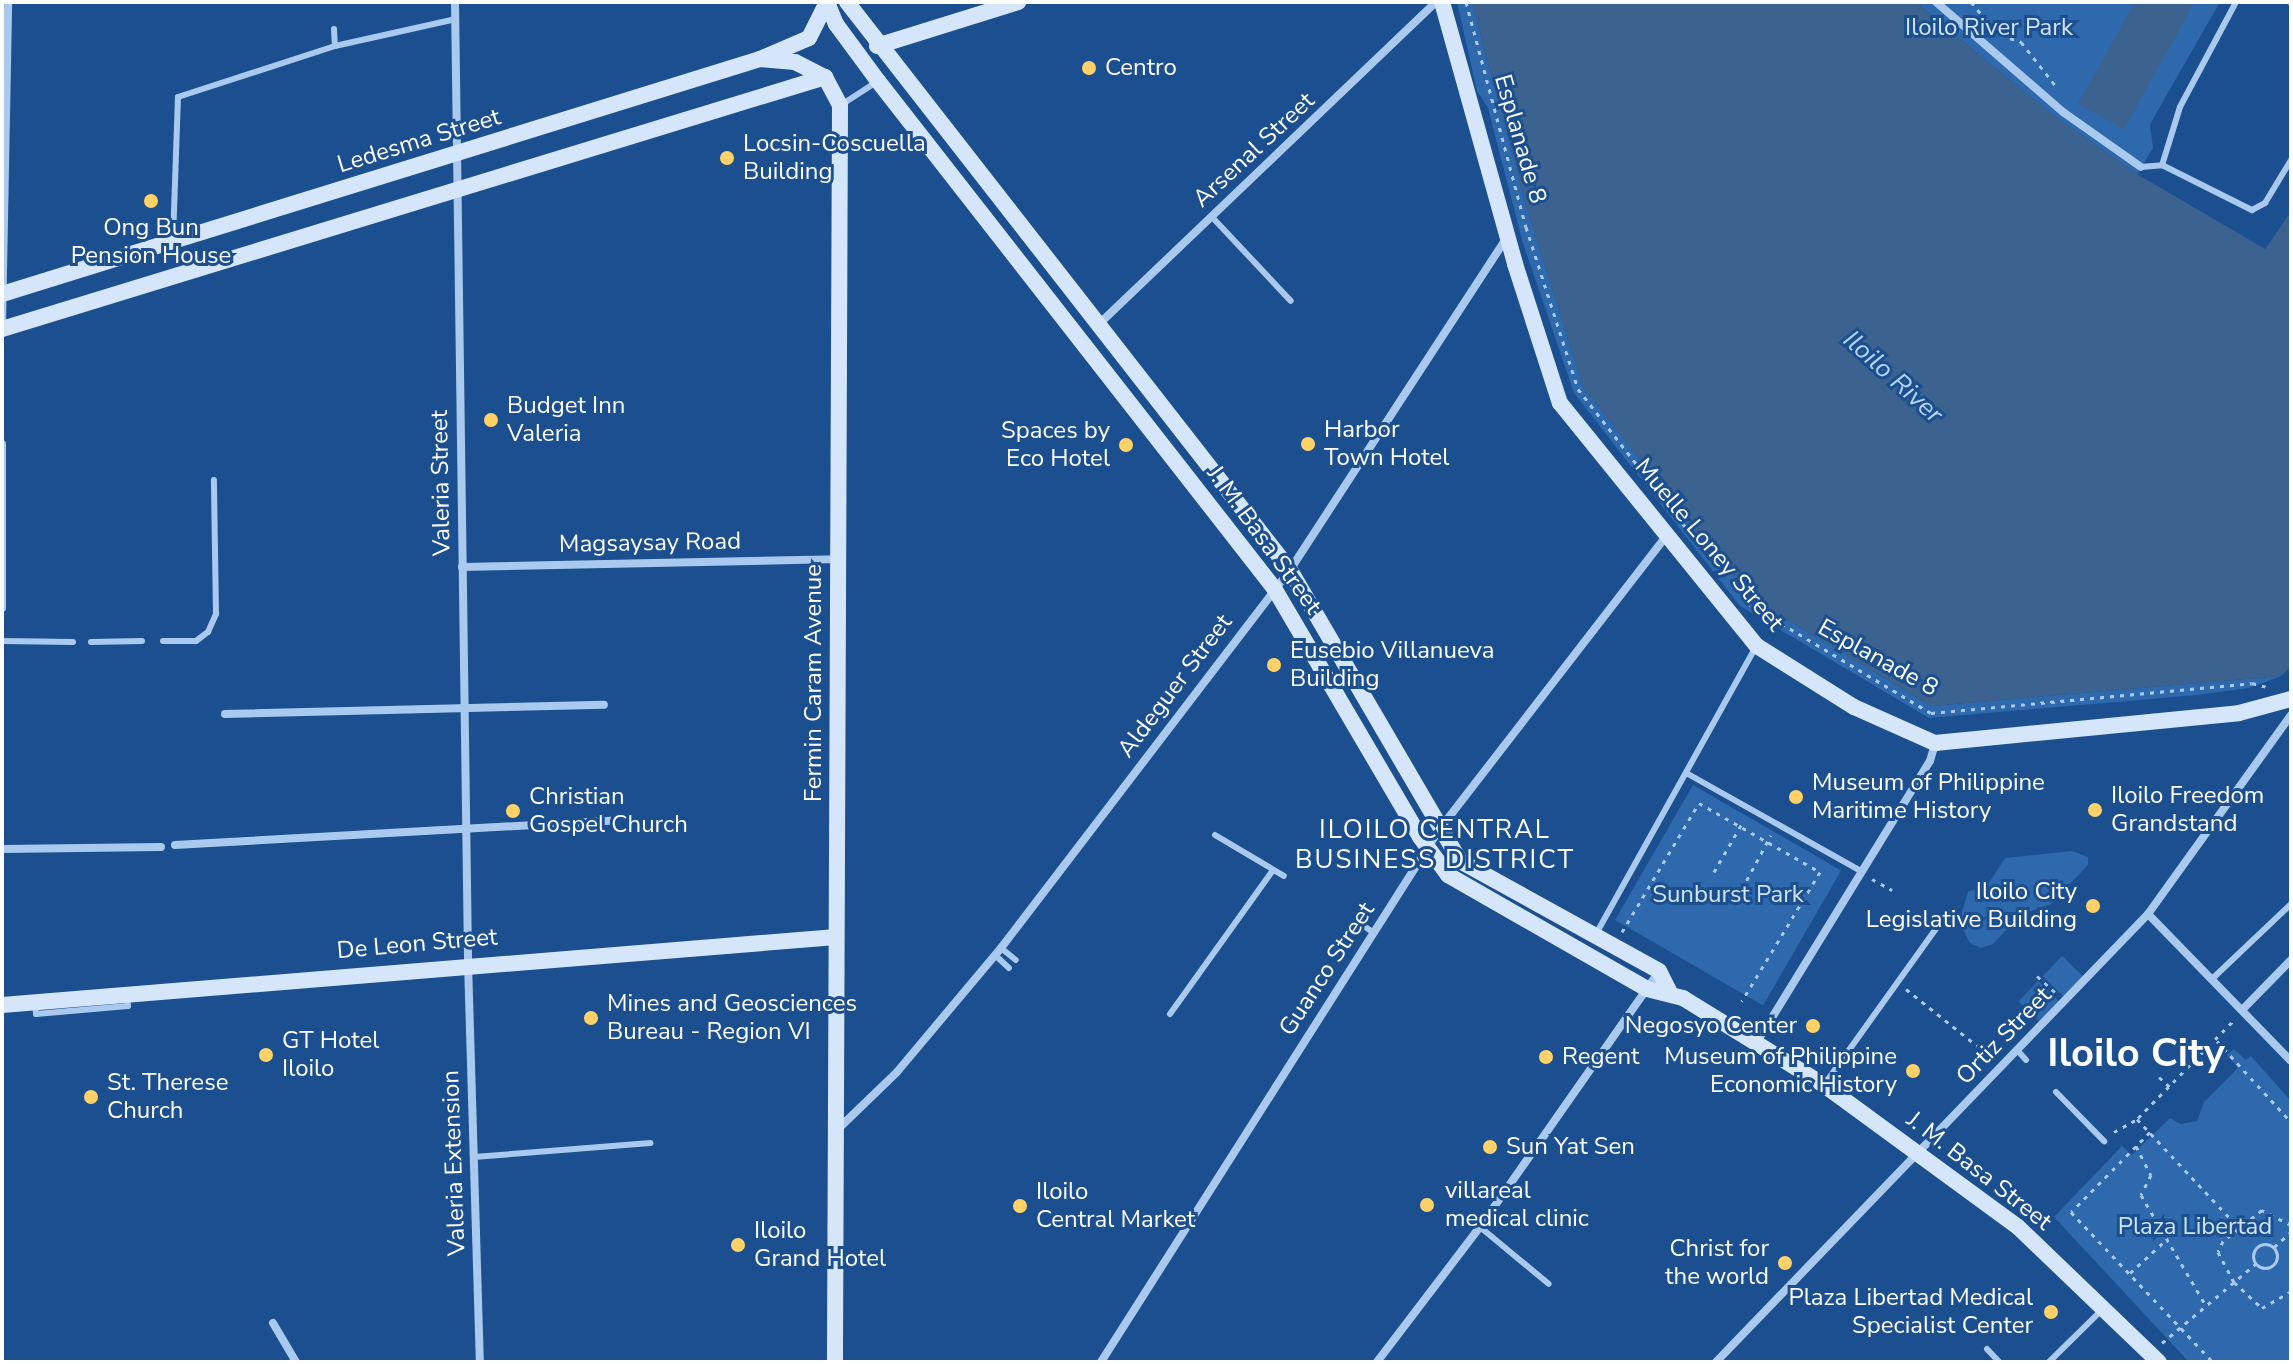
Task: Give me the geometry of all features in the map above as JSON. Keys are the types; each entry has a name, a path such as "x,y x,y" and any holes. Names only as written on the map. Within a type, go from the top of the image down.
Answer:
{"main road":[{"name":"J. M. Basa Street","path":"827,2 878,81 1274,588 1428,849 1462,886 1647,989 1669,991 1824,1085 1920,1152 2018,1227 2155,1358"},
{"name":"Ledesma Street","path":"3,294 760,59 809,38 827,2"},
{"name":"J. M. Basa Street","path":"847,2 877,46 1290,570 1439,830 1460,861 1659,971"},
{"path":"877,46 1018,2"},
{"name":"Muelle Loney Street","path":"1439,2 1507,237 1560,403 1757,646 1854,707 1935,743 2239,713 2284,694"},
{"path":"760,59 795,62 825,77"},
{"path":"2,326 825,77"},
{"name":"Fermin Caram Avenue","path":"825,77 840,105 835,1362"},
{"name":"De Leon Street","path":"2,1005 468,963 836,937"},
{"path":"1659,971 1669,991"}],"street":[{"path":"2,326 8,2"},
{"name":"Valeria Street","path":"455,2 468,963"},
{"name":"Arsenal Street","path":"1098,325 1439,2"},
{"path":"1936,2 2063,112 2141,167"},
{"name":"Aldeguer Street","path":"836,1132 897,1072 998,951 1290,570 1507,237"},
{"path":"2,444 2,608"},
{"name":"Guanco Street","path":"1101,1362 1439,830 1666,536"},
{"name":"Magsaysay Road","path":"462,567 838,559"},
{"path":"225,714 604,705"},
{"name":"Ortiz Street","path":"1716,1362 2148,914 2291,715"},
{"path":"1757,1042 1859,870 1930,761 1935,743"},
{"path":"175,845 467,826 610,821"},
{"path":"2,849 161,847"},
{"path":"2148,914 2291,1061"},
{"path":"2243,1009 2291,960"},
{"name":"Valeria Extension","path":"468,963 480,1362"},
{"path":"1377,1362 1480,1227 1659,971"},
{"path":"273,1323 296,1362"}],"lane":[{"path":"2162,165 2180,107 2236,2"},
{"path":"173,243 178,97 335,46 456,19"},
{"path":"334,29 335,46"},
{"path":"840,105 878,81"},
{"path":"2141,167 2162,165 2252,210 2265,203 2291,160"},
{"path":"1212,217 1291,301"},
{"path":"163,641 196,641 208,632 216,614 214,480"},
{"path":"2,641 73,642"},
{"path":"91,642 142,641"},
{"path":"1596,934 1757,646"},
{"path":"1688,774 1859,870"},
{"path":"1215,835 1284,876"},
{"path":"1170,1014 1273,870"},
{"path":"2212,979 2291,904"},
{"path":"1356,921 1373,932"},
{"path":"1824,1085 1938,926"},
{"path":"998,951 1016,960"},
{"path":"998,951 1009,968"},
{"path":"2018,1051 2026,1060"},
{"path":"2056,1092 2104,1141"},
{"path":"474,1157 650,1143"},
{"path":"1480,1227 1549,1284"},
{"path":"2049,1362 2103,1309"},
{"path":"1987,1349 1999,1362"}],"path":[{"name":"Esplanade 8","path":"1466,2 1526,227 1578,389 1704,551"},
{"path":"1971,2 1995,31 2021,42 2060,92 2063,112"},
{"path":"1975,38 1995,31"},
{"name":"Esplanade 8","path":"1743,600 1931,713 2252,683 2284,694"},
{"path":"1622,932 1699,803 1820,872 1742,1001"},
{"path":"1714,872 1750,810"},
{"path":"1742,889 1776,825"},
{"path":"1859,870 1892,890"},
{"path":"2037,976 2065,1001"},
{"path":"1898,983 2003,1066"},
{"path":"2111,1133 2137,1119 2217,1041 2243,1009"},
{"path":"2217,1041 2291,1122"},
{"path":"2159,1077 2170,1087"},
{"path":"2137,1119 2239,1228"},
{"path":"2150,1132 2071,1212 2178,1329 2213,1362"},
{"path":"2136,1146 2151,1175 2141,1195 2206,1306"},
{"path":"2291,1225 2262,1210 2239,1228 2218,1252 2234,1282 2262,1308 2291,1291"},
{"path":"2274,1247 2274,1264 2267,1268 2252,1253 2257,1247 2274,1247 2291,1232"},
{"path":"2129,1274 2166,1240"},
{"path":"2155,1358 2178,1329 2258,1262"}],"green space":[{"path":"1457,2 1472,2 1524,199 1583,387 1748,596 1931,706 2281,676 2249,688 2197,695 1929,718 1740,606 1574,393 1522,240 1488,108 1477,91"},
{"name":"Iloilo River Park","path":"1915,2 2220,2 2150,124 2153,148 2137,174 2049,112"},
{"name":"Sunburst Park","path":"1693,785 1841,870 1763,1006 1615,920"},
{"path":"2072,851 2088,857 2088,865 2051,904 2020,915 1993,944 1981,948 1970,943 1959,922 1968,892 1989,883 2005,858"},
{"path":"2062,956 2083,976 2063,996 2043,976"},
{"path":"2038,981 2059,1001 2039,1021 2019,1001"},
{"name":"Plaza Libertad","path":"2234,1049 2246,1060 2251,1056 2291,1101 2291,1362 2189,1362 2054,1217 2122,1146 2132,1155 2170,1118 2181,1124 2197,1121 2204,1102 2238,1068 2227,1055"}],"water":[{"name":"Iloilo River","path":"1472,2 1915,2 2049,112 2137,174 2265,249 2291,212 2291,667 2281,676 1931,706 1748,596 1583,387 1524,199"},
{"path":"2135,2 2195,2 2124,129 2078,104"}],"place":[{"name":"Centro","path":"1089,68"},
{"name":"Locsin-Coscuella Building","path":"727,158"},
{"name":"Ong Bun Pension House","path":"151,201"},
{"name":"Budget Inn Valeria","path":"491,420"},
{"name":"Harbor Town Hotel","path":"1308,444"},
{"name":"Spaces by Eco Hotel","path":"1126,445"},
{"name":"Eusebio Villanueva Building","path":"1274,665"},
{"name":"Museum of Philippine Maritime History","path":"1796,797"},
{"name":"Iloilo Freedom Grandstand","path":"2095,810"},
{"name":"Christian Gospel Church","path":"513,811"},
{"name":"Iloilo City Legislative Building","path":"2093,906"},
{"name":"Mines and Geosciences Bureau - Region VI","path":"591,1018"},
{"name":"Negosyo Center","path":"1813,1026"},
{"name":"GT Hotel Iloilo","path":"266,1055"},
{"name":"Regent","path":"1546,1057"},
{"name":"Museum of Philippine Economic History","path":"1913,1071"},
{"name":"St. Therese Church","path":"91,1097"},
{"name":"Sun Yat Sen","path":"1490,1147"},
{"name":"villareal medical clinic","path":"1427,1205"},
{"name":"Iloilo Central Market","path":"1020,1206"},
{"name":"Iloilo Grand Hotel","path":"738,1245"},
{"name":"Christ for the world","path":"1785,1263"},
{"name":"Plaza Libertad Medical Specialist Center","path":"2051,1312"}],"district":[{"name":"ILOILO CENTRAL BUSINESS DISTRICT","path":"1435,845"},
{"name":"Iloilo City","path":"2136,1053"}]}
